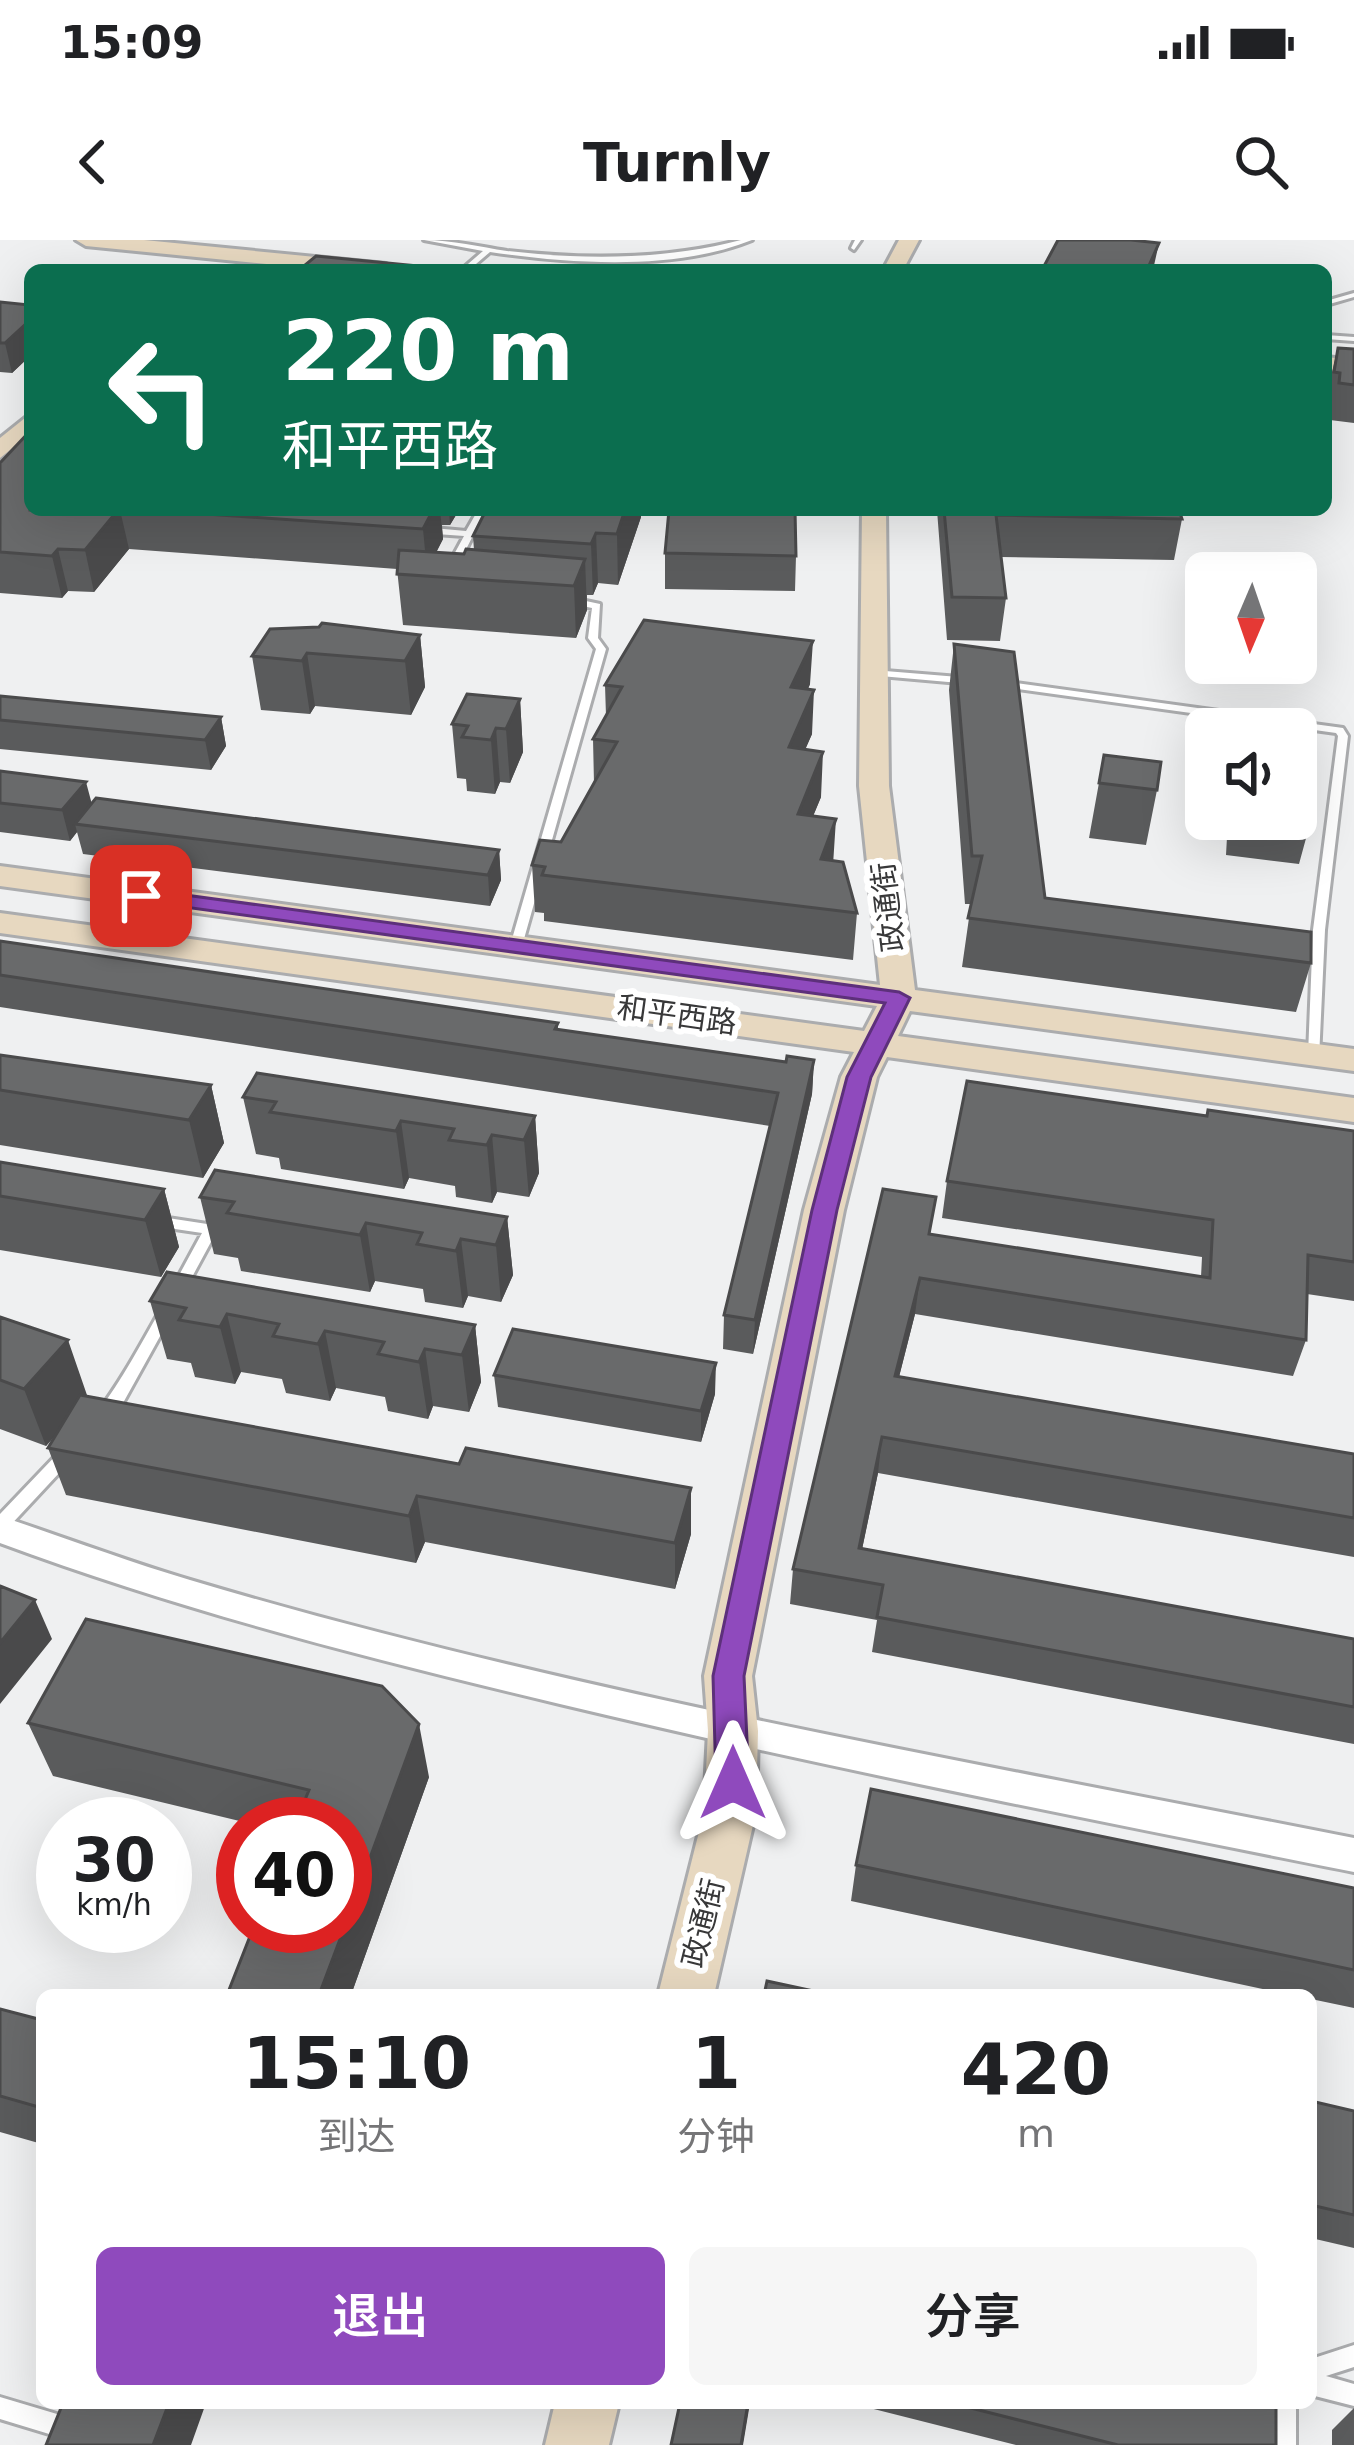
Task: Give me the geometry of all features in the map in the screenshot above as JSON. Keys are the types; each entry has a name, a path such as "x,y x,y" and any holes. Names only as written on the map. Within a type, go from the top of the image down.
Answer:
{"main road":[{"path":"86,240 294,264"},
{"path":"0,431 24,408"},
{"path":"0,451 24,428"},
{"name":"政通街","path":"687,1989 730,1812 733,1731 728,1676 824,1210 859,1077 899,998 874,786 874,516"},
{"name":"和平西路","path":"0,876 1354,1060"},
{"name":"和平西路","path":"0,922 1354,1110"},
{"path":"577,2445 586,2409"}],"street":[{"path":"0,1527 214,1604 733,1731 1354,1855"}],"lane":[{"path":"427,240 490,250 622,256 716,250 748,240"},
{"path":"472,264 490,250"},
{"path":"440,591 479,516"},
{"path":"403,529 470,534"},
{"path":"515,946 601,649 592,638 597,606 548,599"},
{"path":"874,673 1132,699 1339,730 1343,736 1319,930 1314,1055"},
{"path":"88,1430 118,1399 230,1195"},
{"path":"141,1219 211,1229"},
{"path":"0,1527 74,1446"},
{"path":"1317,2368 1354,2356"},
{"path":"1317,2386 1354,2395"},
{"path":"0,2408 59,2425"},
{"path":"1285,2409 1285,2445"}],"building":[{"path":"1058,240 1159,243 1150,264 1045,264"},
{"path":"316,256 398,264 306,264"},
{"path":"0,302 24,304 24,326 0,343"},
{"path":"1338,348 1354,349 1354,385 1339,383 1340,373 1334,372"},
{"path":"24,437 24,516 113,516 85,550 58,549 52,556 0,552 0,463"},
{"path":"235,516 430,516 423,529"},
{"path":"483,516 623,516 617,534 596,533 591,544 473,536"},
{"path":"668,516 795,516 796,556 665,553"},
{"path":"945,516 996,516 1006,598 952,597"},
{"path":"1042,516 1181,516 1182,519"},
{"path":"466,549 585,559 574,586 397,574 399,550 464,554"},
{"path":"644,620 813,641 791,687 814,690 789,747 823,752 798,814 836,819 821,859 843,862 857,913 542,875 545,867 532,865 540,840 561,842 617,742 593,739 622,687 605,685"},
{"path":"322,623 420,635 405,661 307,653 302,661 252,656 270,629 319,627"},
{"path":"954,644 1014,652 1045,898 1311,932 1311,963 968,918 982,856 972,856"},
{"path":"467,694 520,699 506,729 496,728 491,740 462,737 468,726 452,724"},
{"path":"0,696 221,717 205,740 0,720"},
{"path":"1104,755 1161,762 1157,790 1099,783"},
{"path":"0,771 86,782 62,810 0,803"},
{"path":"96,798 499,850 488,875 75,824"},
{"path":"0,941 558,1023 555,1029 786,1062 787,1056 814,1060 755,1320 724,1315 778,1093 0,975"},
{"path":"0,1055 211,1085 189,1120 0,1090"},
{"path":"257,1073 535,1116 524,1140 492,1135 487,1145 449,1140 454,1129 401,1121 396,1131 270,1112 276,1102 243,1097"},
{"path":"967,1081 1207,1116 1208,1110 1354,1131 1354,1262 1308,1255 1306,1340 920,1278 895,1376 1354,1454 1354,1518 882,1437 859,1548 1354,1639 1354,1707 877,1617 883,1585 793,1569 883,1189 936,1197 929,1234 1210,1278 1213,1220 947,1181"},
{"path":"0,1162 164,1189 145,1220 0,1196"},
{"path":"215,1170 507,1217 496,1245 461,1239 456,1251 417,1244 422,1233 366,1223 360,1235 227,1213 234,1202 200,1197"},
{"path":"167,1272 475,1325 462,1355 425,1349 419,1362 378,1354 384,1342 325,1331 318,1344 273,1336 279,1324 227,1314 220,1327 179,1320 186,1308 150,1301"},
{"path":"0,1317 68,1340 24,1389 0,1380"},
{"path":"513,1329 716,1363 701,1411 494,1375"},
{"path":"80,1395 459,1464 466,1448 691,1488 675,1543 417,1496 409,1516 48,1448"},
{"path":"0,1586 35,1600 0,1643"},
{"path":"86,1619 382,1686 419,1724 372,1852 372,1797 306,1797 309,1790 28,1723"},
{"path":"871,1789 1354,1888 1354,1970 856,1865"},
{"path":"243,1953 335,1953 321,1989 229,1989"},
{"path":"767,1981 804,1989 765,1989"},
{"path":"0,2009 36,2018 36,2106 0,2096"},
{"path":"1317,2102 1354,2111 1354,2215 1317,2206"},
{"path":"61,2409 167,2409 153,2445 46,2445"},
{"path":"679,2409 747,2409 741,2445 671,2445"},
{"path":"975,2409 1276,2409 1276,2445 1118,2445"}],"route":[{"path":"141,896 899,998 859,1077 824,1210 728,1676 733,1783"}]}
